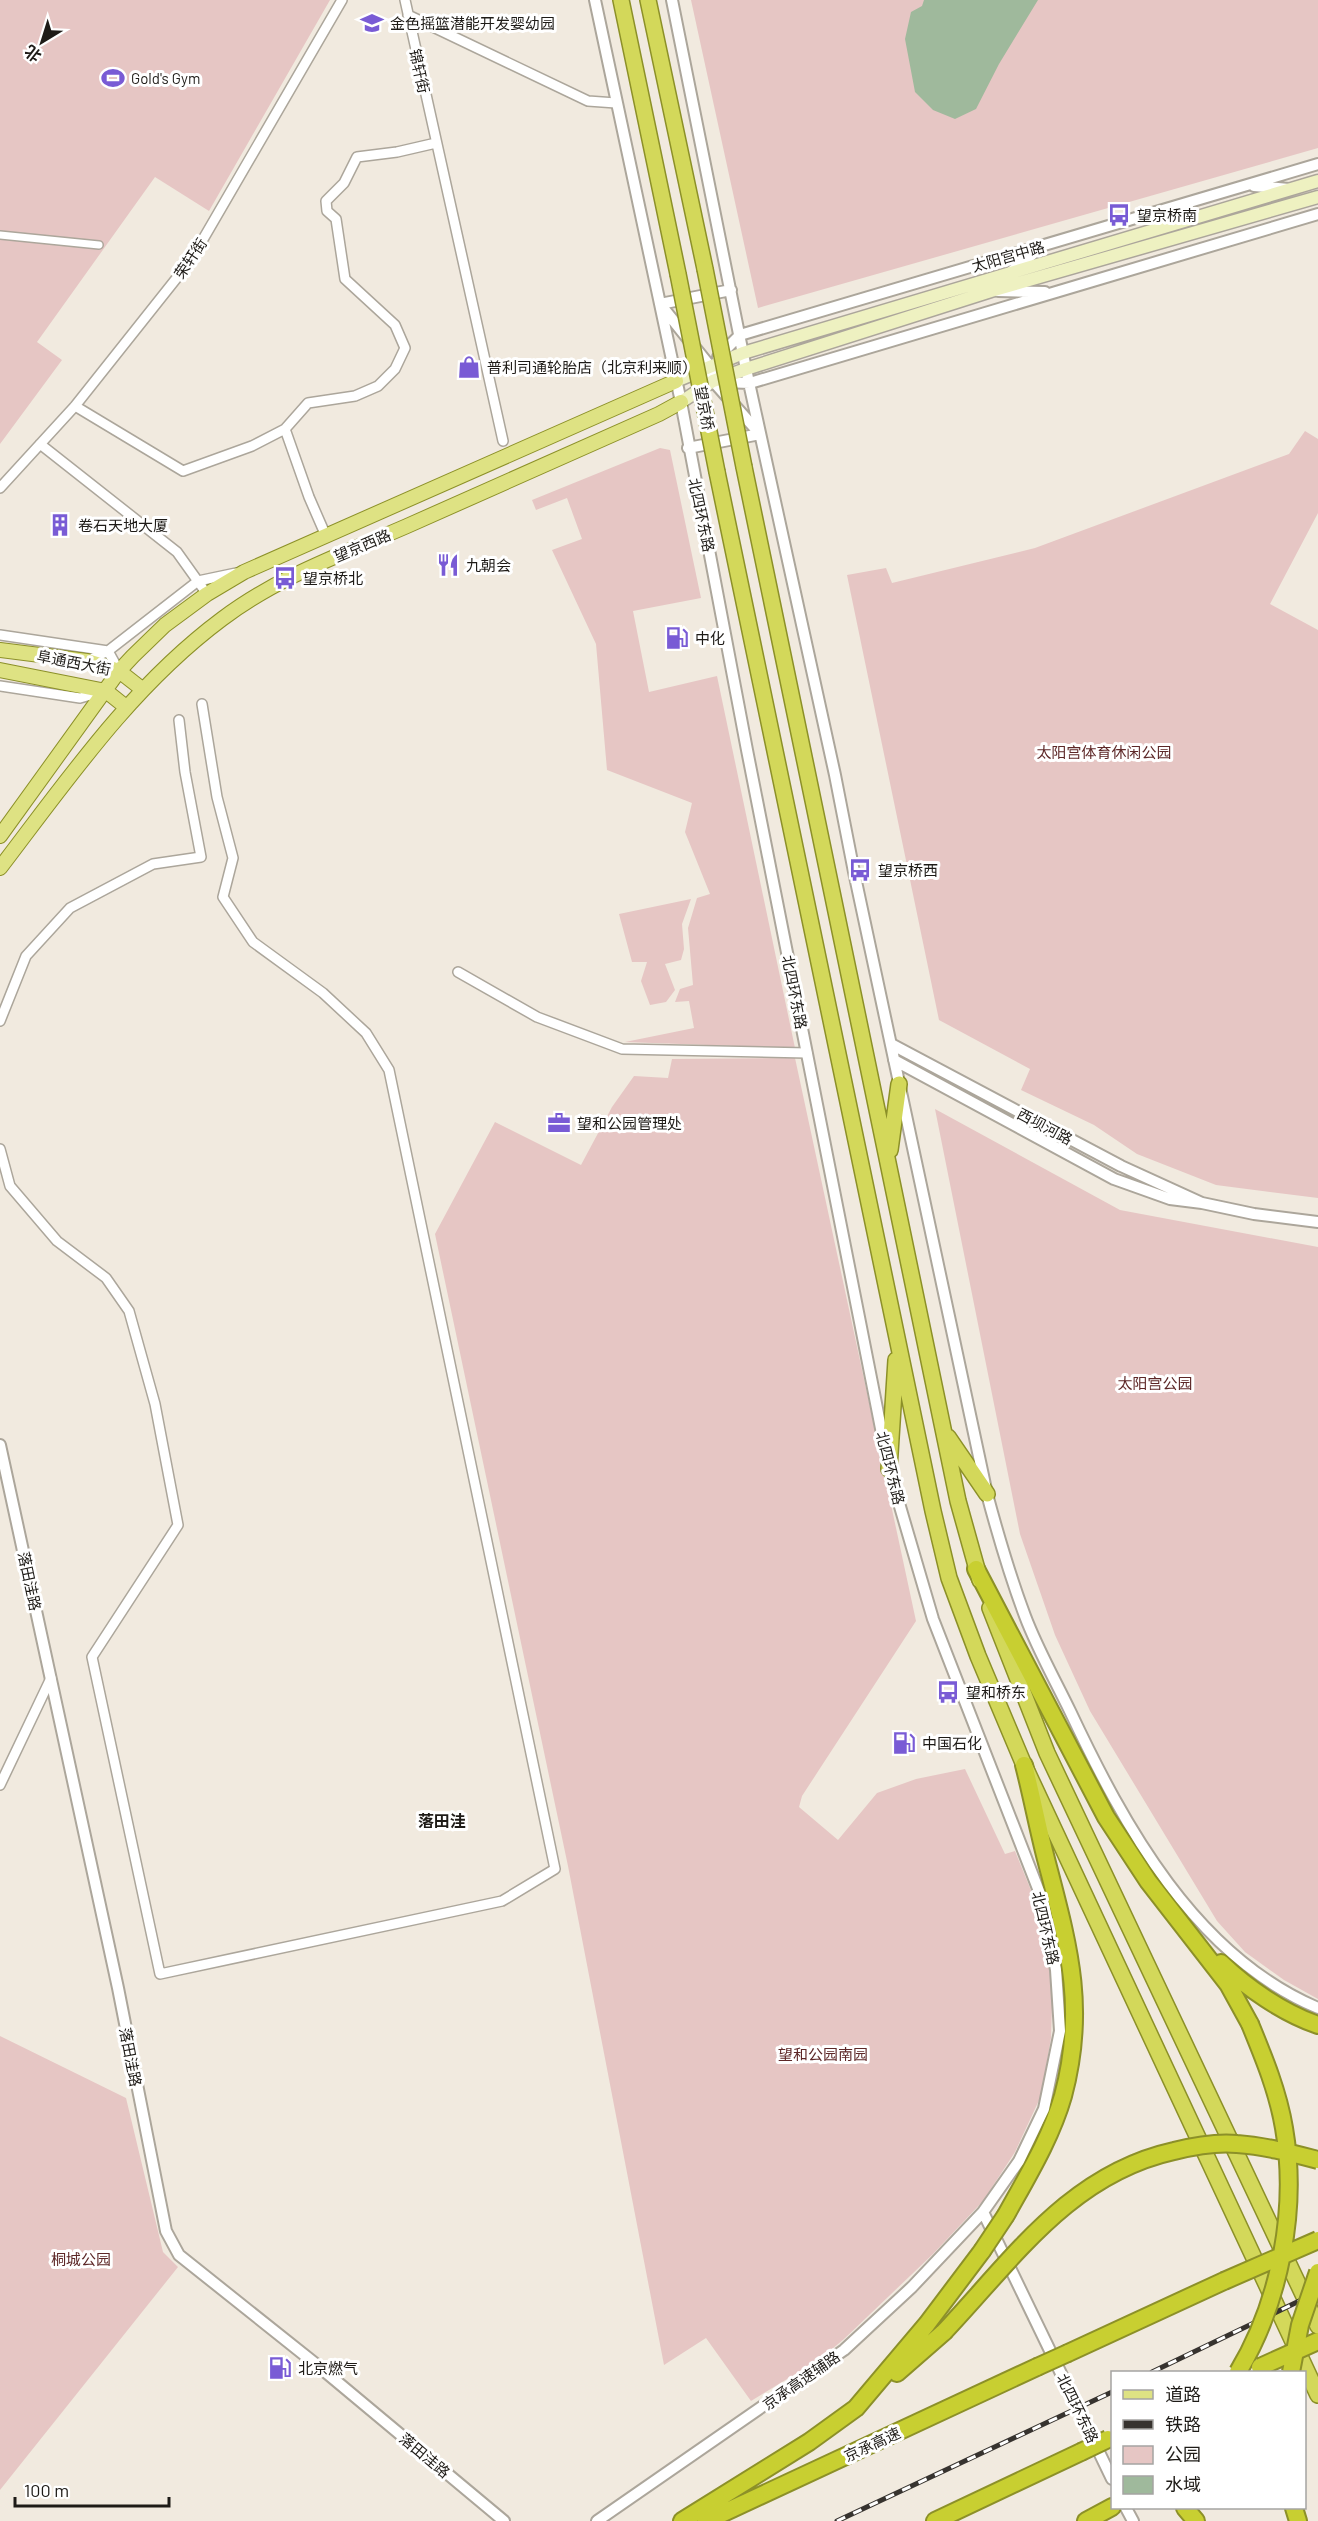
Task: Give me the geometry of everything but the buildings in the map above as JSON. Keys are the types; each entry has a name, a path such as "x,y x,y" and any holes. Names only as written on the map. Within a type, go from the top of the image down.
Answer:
{"highway":[{"name":"望京桥","path":"621,0 717,472"},
{"name":"望京桥","path":"648,0 888,1162"},
{"name":"北四环东路","path":"717,472 897,1339 949,1578 1024,1765 1318,2395"},
{"path":"899,1084 888,1162 958,1502 976,1569 1047,1753 1318,2326"},
{"path":"889,1469 897,1339"},
{"path":"944,1431 987,1494"},
{"path":"976,1569 1106,1817 1148,1881 1228,1984 1250,2024 1271,2075 1284,2129 1288,2174 1287,2226 1276,2281 1262,2325 1239,2371"},
{"path":"856,2408 927,2324 1006,2215 1039,2155 1062,2097 1074,2031 1072,1972 1065,1928 1024,1765"},
{"path":"1195,1940 1234,1975 1275,2003 1318,2025"},
{"path":"682,2521 809,2442 856,2408 944,2332 1024,2244 1065,2204 1095,2182 1126,2166 1160,2154 1195,2146 1235,2143 1281,2150 1318,2160"},
{"name":"京承高速","path":"706,2521 1224,2281 1318,2240"},
{"path":"1291,2371 1299,2325 1318,2272"},
{"path":"1251,2371 1318,2341"},
{"path":"935,2521 1110,2438"},
{"path":"1086,2521 1111,2508"},
{"path":"1186,2509 1196,2521"}],"main road":[{"name":"太阳宫中路","path":"676,381 709,365 743,353 1318,181"},
{"name":"太阳宫中路","path":"681,402 713,381 747,369 992,291 1318,198"},
{"name":"望京西路","path":"0,836 119,671 165,625 207,594 244,572 676,381"},
{"name":"望京西路","path":"0,868 142,689 175,657 223,618 285,578 660,414 681,402"},
{"name":"阜通西大街","path":"0,650 87,661 119,671 142,689"},
{"name":"阜通西大街","path":"0,670 106,691 126,707"}],"street":[{"name":"荣轩街","path":"0,488 75,406 191,261 342,0"},
{"name":"锦轩街","path":"405,0 503,441"},
{"path":"595,0 676,381"},
{"path":"672,0 760,434 987,1494 1002,1549 1025,1618 1100,1776 1128,1823 1175,1891 1230,1952 1266,1980 1318,2008"},
{"path":"408,15 588,101 616,103"},
{"path":"75,406 183,471 252,446 285,429 308,403 355,396 378,386 395,369 405,348 395,326 345,279 336,219 327,211 326,201 344,183 357,157 397,152 436,143"},
{"name":"太阳宫中路","path":"709,365 740,335 1318,164"},
{"path":"1247,186 1290,189"},
{"path":"713,381 750,383 1318,214"},
{"path":"0,235 99,245"},
{"path":"1008,273 1044,245"},
{"path":"660,304 731,290"},
{"path":"992,291 1055,292"},
{"path":"660,304 709,365 713,381 760,434"},
{"name":"北四环东路","path":"676,381 889,1469 933,1619 1044,1904 1056,1970 1060,2031 1044,2109 1019,2161 983,2212 1111,2475"},
{"path":"285,429 309,497 326,536"},
{"path":"688,448 760,434"},
{"path":"40,444 177,552 207,594"},
{"path":"87,661 108,651 198,581 244,572"},
{"path":"0,635 108,651"},
{"path":"108,651 119,671"},
{"path":"0,686 80,698 106,691"},
{"path":"0,1149 10,1186 57,1241 106,1278 129,1311 155,1404 178,1525 92,1658 160,1974 502,1901 555,1869 389,1070 366,1033 332,1001 253,942 223,897 233,858 217,797 202,704"},
{"path":"0,1021 26,956 70,908 153,864 201,857 185,772 179,720"},
{"path":"458,972 537,1017 622,1049 807,1053"},
{"name":"西坝河路","path":"891,1044 1121,1166 1202,1203"},
{"name":"西坝河路","path":"894,1060 1114,1179 1170,1199 1254,1214 1318,1222"},
{"name":"落田洼路","path":"0,1445 118,1989 166,2231 179,2255 326,2372 504,2521"},
{"path":"0,1785 51,1678"},
{"name":"京承高速辅路","path":"597,2521 844,2350 912,2286 983,2212"}],"green space":[{"path":"0,0 330,0 209,211 155,177 37,342 62,360 0,444"},
{"path":"691,0 1318,0 1318,148 758,308"},
{"name":"太阳宫体育休闲公园","path":"1305,431 1318,439 1318,513 1270,604 1318,630 1318,1198 1216,1185 1137,1154 1094,1125 1021,1090 1030,1069 939,1020 847,575 886,568 892,583 1035,548 1289,454"},
{"path":"660,448 670,450 701,598 633,611 649,692 717,676 795,1048 625,1042 694,1028 689,1001 675,1002 680,989 693,985 688,928 697,898 710,894 685,832 692,803 607,770 596,644 552,550 582,539 567,498 536,510 532,500"},
{"path":"691,899 682,924 684,949 681,960 665,964 675,990 666,1002 650,1005 641,981 647,962 632,962 619,914"},
{"name":"望和公园南园","path":"795,1058 916,1621 802,1796 799,1807 838,1840 877,1793 916,1779 965,1769 1005,1854 1015,1851 1043,1920 1053,1974 1051,2038 1041,2096 1015,2152 983,2201 933,2254 844,2339 820,2359 751,2401 706,2338 664,2365 568,1866 435,1234 495,1122 581,1165 612,1107 634,1076 668,1078 672,1059"},
{"name":"太阳宫公园","path":"935,1109 1120,1210 1318,1247 1318,1999 1284,1980 1245,1952 1217,1921 1090,1711 1055,1635 1020,1534"},
{"name":"桐城公园","path":"0,2036 126,2098 163,2252 178,2267 0,2490"}],"water":[{"path":"924,0 1038,0 999,64 976,109 955,119 933,110 915,92 905,39 911,12 922,6"}],"railway":[{"path":"1154,2371 1318,2292"},
{"path":"837,2521 1111,2392"}],"place":[{"name":"金色摇篮潜能开发婴幼园","path":"372,23"},
{"name":"Gold's Gym","path":"113,78"},
{"name":"望京桥南","path":"1119,215"},
{"name":"普利司通轮胎店（北京利来顺）","path":"469,367"},
{"name":"卷石天地大厦","path":"60,525"},
{"name":"九朝会","path":"448,565"},
{"name":"望京桥北","path":"285,578"},
{"name":"中化","path":"677,638"},
{"name":"望京桥西","path":"860,870"},
{"name":"望和公园管理处","path":"559,1123"},
{"name":"望和桥东","path":"948,1692"},
{"name":"中国石化","path":"904,1743"},
{"name":"北京燃气","path":"280,2368"}],"district":[{"name":"落田洼","path":"442,1820"}]}
